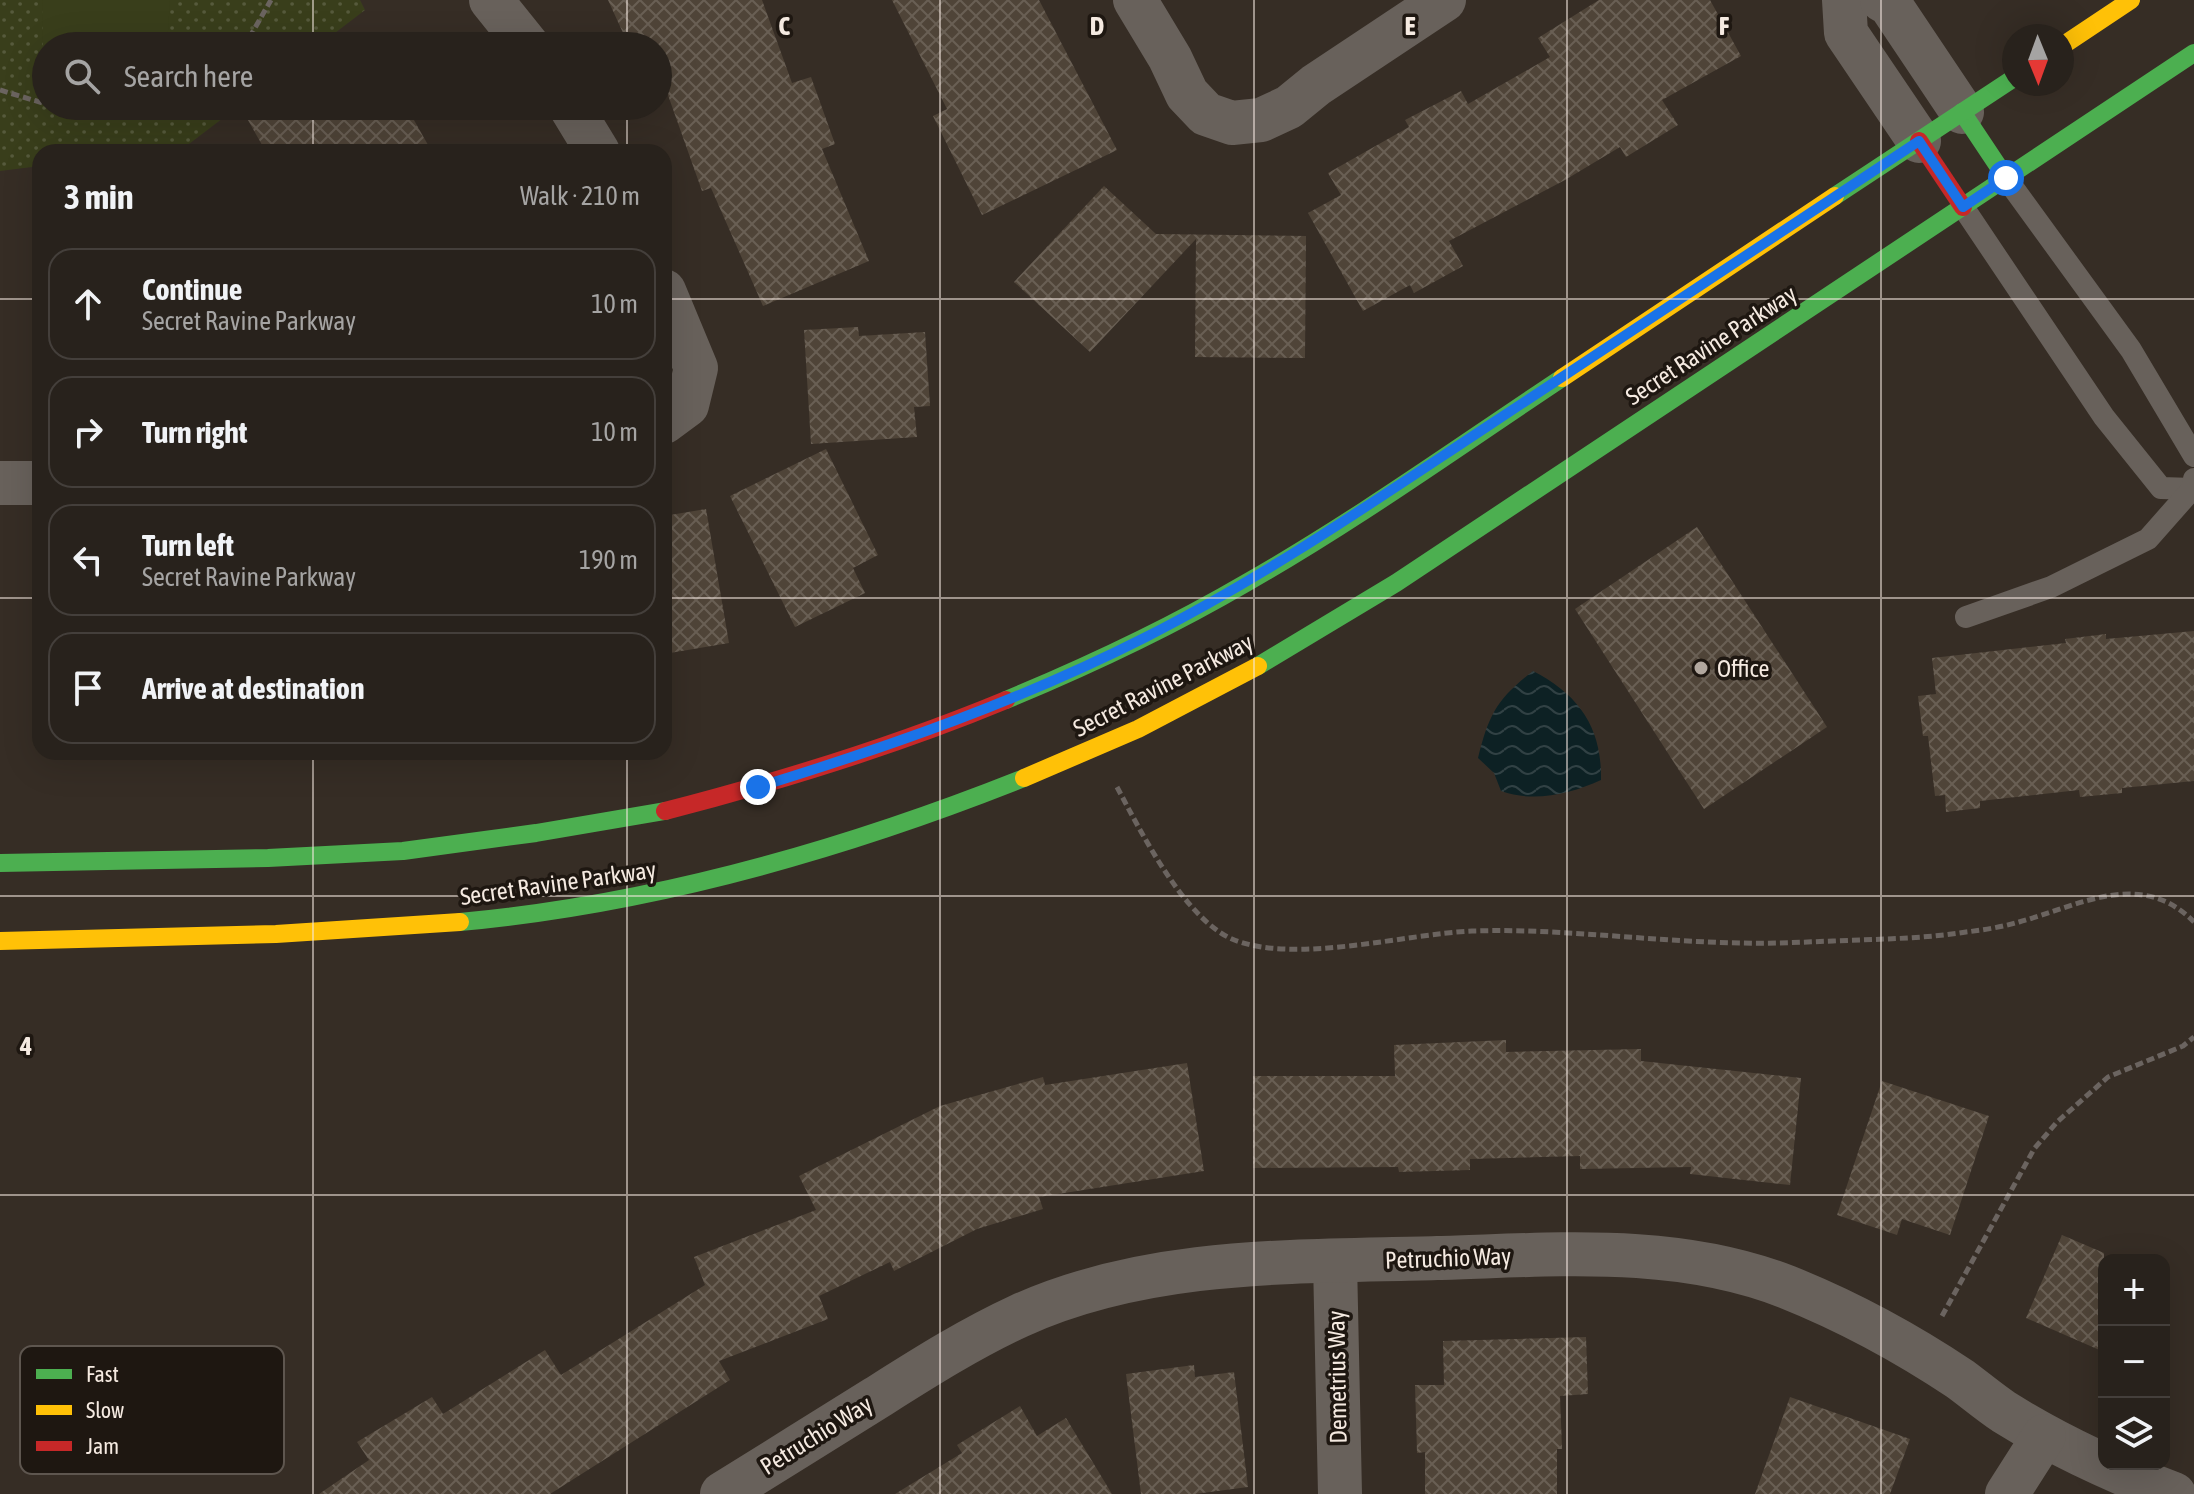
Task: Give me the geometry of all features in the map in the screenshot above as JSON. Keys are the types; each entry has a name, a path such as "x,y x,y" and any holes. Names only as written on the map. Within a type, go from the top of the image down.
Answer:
{"main road":[{"path":"2074,38 2131,0"},
{"name":"Secret Ravine Parkway","path":"0,941 271,936 412,928 554,912 685,888 889,828 993,791 1179,709 1396,583 2194,53"},
{"name":"Secret Ravine Parkway","path":"0,863 268,858 403,851 536,833 661,812 758,787 859,756 961,719 1145,638 1247,583 1352,517 2002,86"},
{"path":"1962,112 2006,178"},
{"path":"1919,141 1963,207"}],"street":[{"path":"491,0 517,32"},
{"path":"1135,0 1170,58 1187,94 1206,114 1232,123 1261,120 1289,107 1316,85 1444,0"},
{"path":"1844,0 1846,33 1919,141"},
{"path":"1882,0 1889,3 1962,112"},
{"path":"579,120 593,144"},
{"path":"672,310 696,368 687,405 672,416"},
{"path":"0,483 32,483"},
{"name":"Petruchio Way","path":"722,1494 909,1377 1020,1315 1079,1294 1138,1278 1206,1269 1335,1261 1571,1255 1634,1255 1685,1260 1781,1285 1826,1303 1920,1355 2044,1436 2096,1462 2174,1494"},
{"name":"Demetrius Way","path":"1335,1261 1340,1494"},
{"path":"2007,1494 2044,1436"}],"lane":[{"path":"2006,178 2131,350 2194,456"},
{"path":"1963,207 2104,417 2161,488 2194,485"},
{"path":"1966,617 2051,587 2148,539 2194,485"}],"path":[{"path":"253,32 271,0"},
{"path":"0,90 32,100"},
{"path":"1097,747 1134,819 1171,880 1203,918 1231,939 1261,946 1290,949 1356,945 1472,931 1596,933 1743,943 1928,938 2018,922 2108,894 2141,894 2169,903 2194,922"},
{"path":"1920,1355 2034,1149 2057,1122 2108,1077 2183,1046 2194,1037"}],"green space":[{"path":"0,0 360,0 365,10 336,32 32,32 32,120 221,120 189,144 32,144 32,167 0,171"},
{"path":"42,0 170,0 168,32 43,32"}],"water":[{"path":"1533,671 1563,691 1585,715 1597,744 1601,780 1552,795 1514,795 1501,791 1494,773 1478,758 1496,708"}],"building":[{"path":"608,0 762,0 792,83 811,77 835,144 822,149 869,261 763,306 711,188 702,191 672,106 672,32 623,32"},
{"path":"892,0 1039,0 1117,150 982,215 933,116 947,109"},
{"path":"1599,0 1710,0 1741,56 1662,100 1678,125 1626,157 1620,147 1565,180 1449,241 1463,266 1414,293 1410,285 1363,311 1308,213 1341,195 1328,173 1409,127 1405,120 1461,91 1468,104 1550,57 1538,38"},
{"path":"248,120 414,120 427,144 261,144"},
{"path":"1104,186 1156,234 1306,236 1305,358 1195,357 1196,239 1090,352 1014,282"},
{"path":"858,327 859,336 925,332 930,406 914,407 917,437 811,444 804,330"},
{"path":"826,449 878,555 853,568 865,593 795,627 730,496"},
{"path":"706,509 729,643 672,653 672,515"},
{"name":"Office","path":"1697,527 1827,727 1704,809 1575,609"},
{"path":"2194,631 2194,781 2122,788 2122,793 2080,797 2079,790 1980,801 1980,808 1946,812 1945,795 1935,796 1928,736 1923,736 1918,696 1936,694 1932,658 2066,643 2065,639 2106,634 2106,639"},
{"path":"1506,1040 1506,1052 1641,1049 1641,1061 1801,1078 1790,1185 1690,1174 1691,1167 1580,1169 1580,1156 1470,1159 1470,1170 1399,1172 1398,1167 1253,1168 1253,1076 1395,1076 1394,1045"},
{"path":"1187,1063 1204,1171 1039,1197 1043,1209 977,1229 894,1271 890,1262 819,1296 828,1319 719,1361 730,1380 550,1494 319,1494 369,1460 357,1442 432,1397 443,1414 545,1350 561,1375 705,1285 694,1257 816,1210 799,1176 940,1106 1043,1077 1045,1085"},
{"path":"1882,1081 1989,1116 1950,1235 1902,1219 1897,1235 1837,1215"},
{"path":"2062,1235 2104,1253 2098,1254 2098,1349 2026,1318"},
{"path":"1586,1337 1588,1394 1560,1396 1562,1449 1557,1449 1557,1494 1425,1494 1425,1452 1417,1453 1415,1385 1444,1385 1443,1341"},
{"path":"1194,1365 1195,1377 1234,1372 1248,1487 1195,1494 1141,1494 1126,1374"},
{"path":"1790,1397 1910,1439 1890,1494 1755,1494"},
{"path":"1020,1406 1037,1436 1066,1418 1112,1494 895,1494 962,1453 957,1445"}],"traffic: fast":[{"path":"1258,666 1396,583 2194,53"},
{"path":"1835,196 2002,86"},
{"path":"1962,112 2006,178"},
{"path":"1006,700 1128,646 1246,583 1366,509 1562,378"},
{"path":"460,922 605,902 747,870 887,828 1024,778"},
{"path":"0,863 268,858 403,851 665,811"}],"traffic: slow":[{"path":"2074,38 2131,0"},
{"path":"1562,378 1835,196"},
{"path":"1024,778 1138,729 1258,666"},
{"path":"0,941 276,934 460,922"}],"traffic: jam":[{"path":"1919,141 1963,207"},
{"path":"665,811 837,762 1006,700"}],"place":[{"name":"Office","path":"1701,668"}],"route":[{"path":"758,787 859,756 1050,682 1145,638 1247,583 1352,517 1919,141 1963,207 2006,178"}]}
